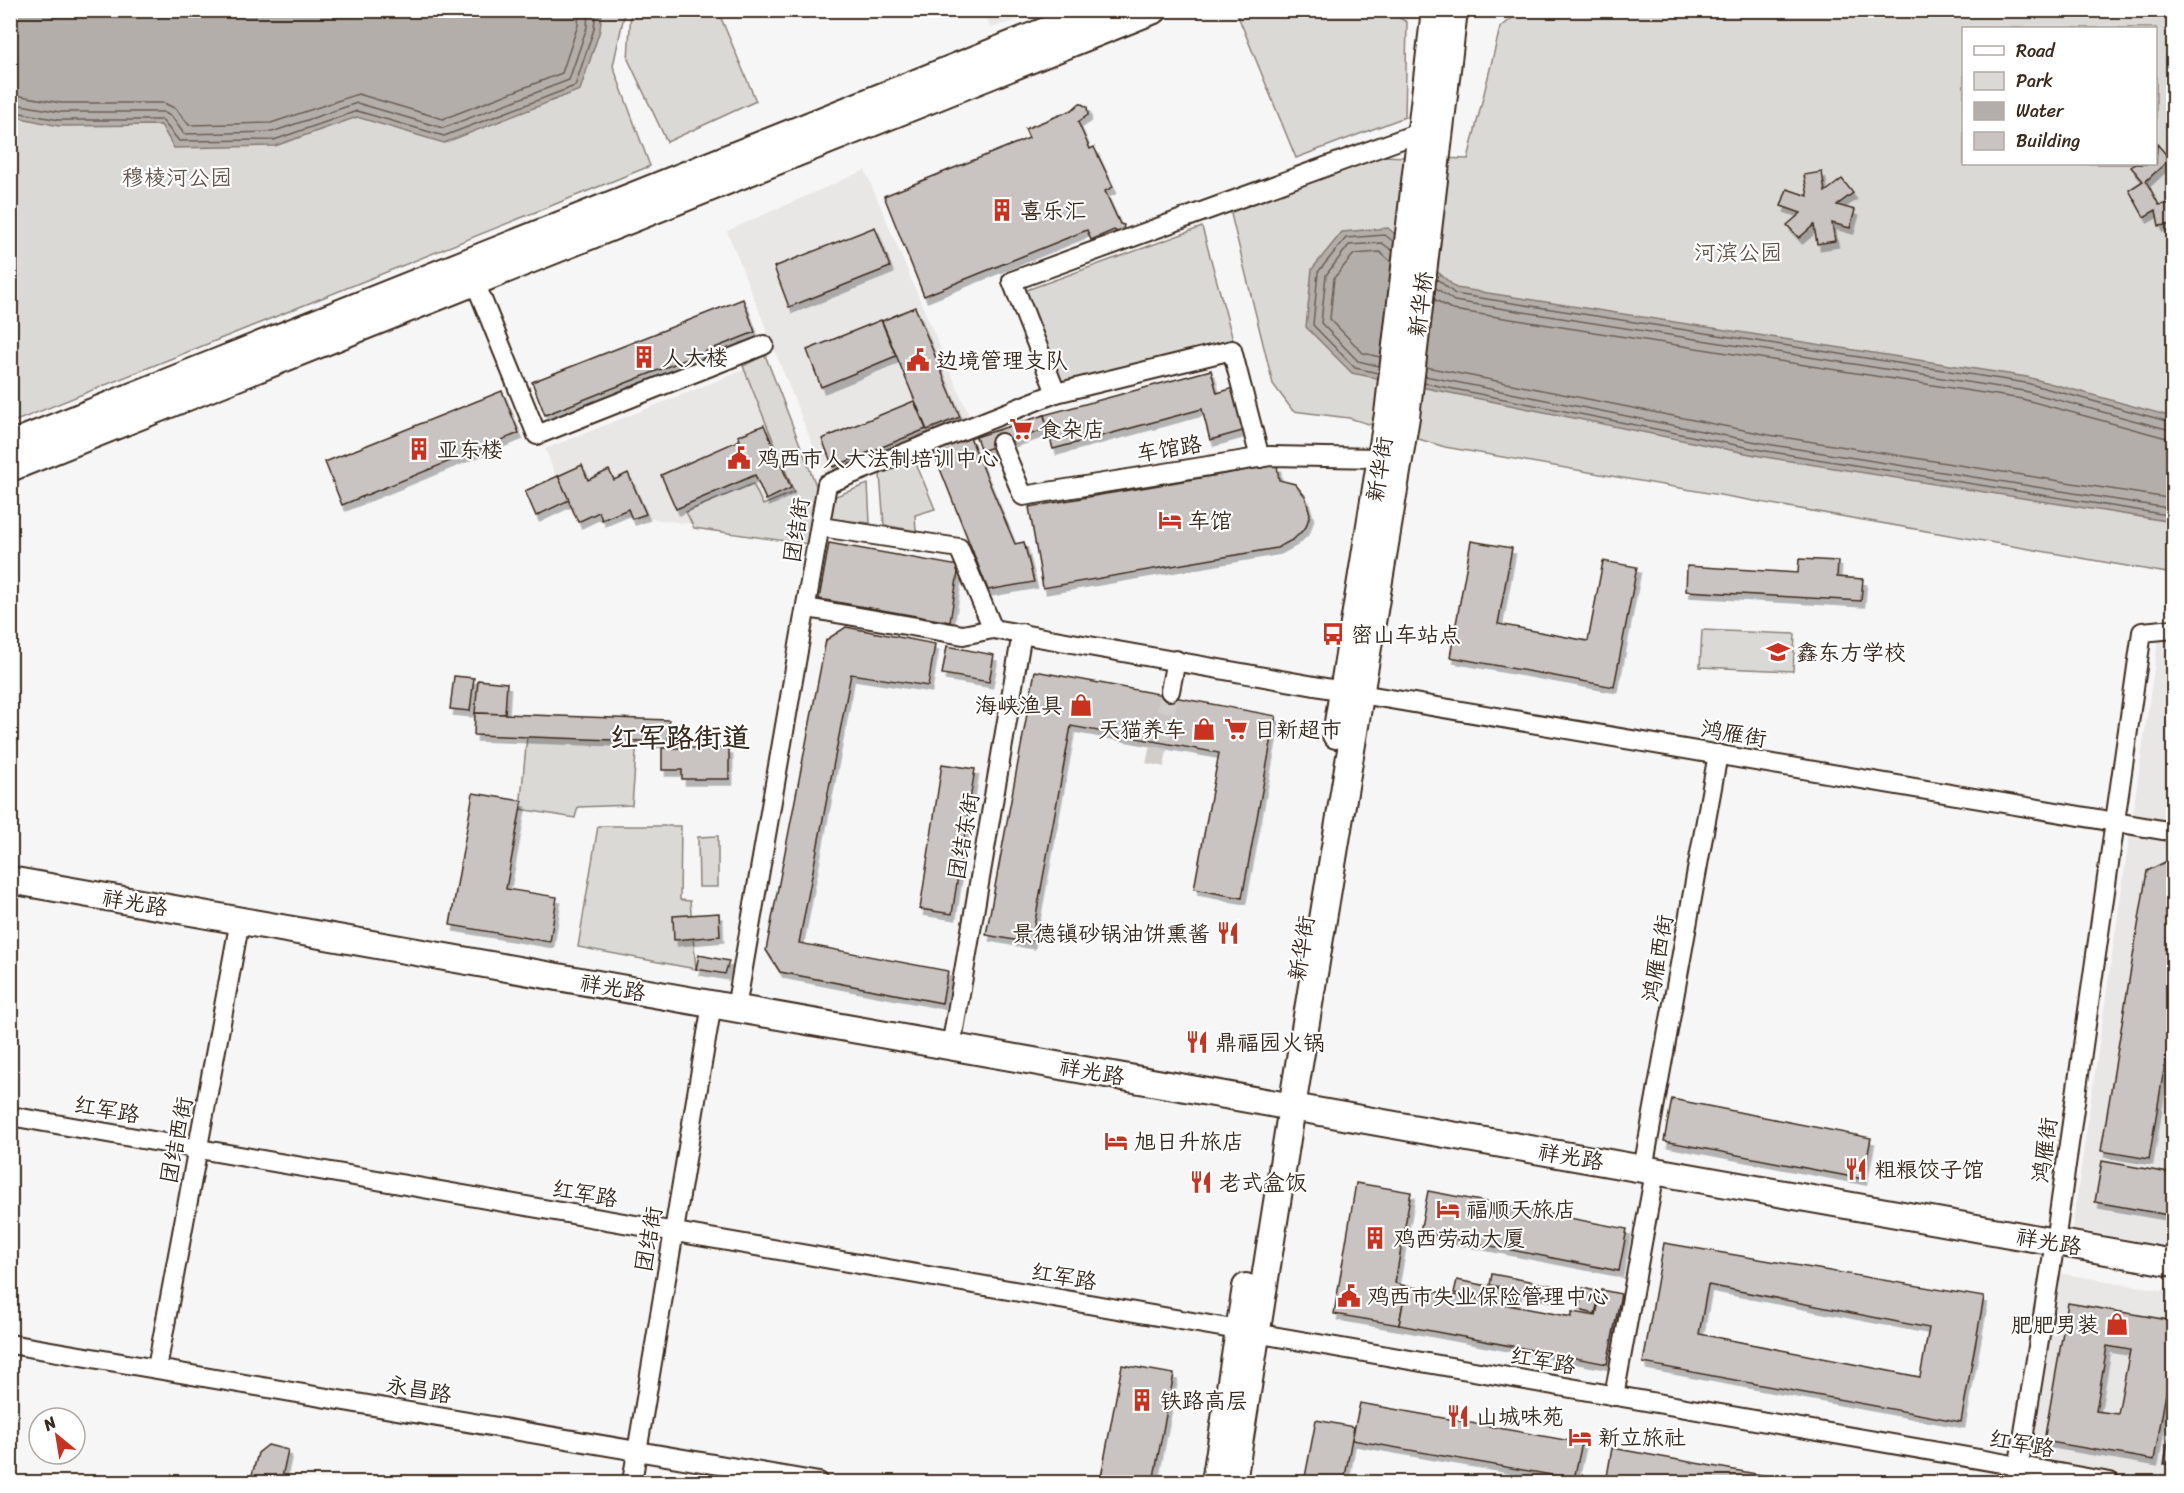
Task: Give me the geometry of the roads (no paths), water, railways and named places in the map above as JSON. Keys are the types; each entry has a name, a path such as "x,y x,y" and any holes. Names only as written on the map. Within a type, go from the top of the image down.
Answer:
{"street":[{"path":"10,445 1098,10"},
{"path":"10,468 1154,10"},
{"path":"1423,191 1421,132 1435,10"},
{"path":"1423,191 1454,10"},
{"path":"1056,393 1012,282 1421,132"},
{"name":"新华桥","path":"1397,416 1423,191"},
{"path":"475,282 537,435 764,345"},
{"name":"团结街","path":"632,1482 674,1232 807,608 827,484 1056,393 1232,350 1260,458"},
{"name":"新华街","path":"1352,692 1381,458 1397,416"},
{"name":"新华街","path":"1233,1482 1248,1333 1397,416"},
{"name":"车馆路","path":"1001,443 1023,496 1260,458 1381,458"},
{"path":"807,608 963,635 993,628 959,548 821,527"},
{"name":"鸿雁街","path":"993,628 2117,823"},
{"name":"鸿雁街","path":"2017,1475 2055,1242 2117,823 2142,632 2174,629"},
{"name":"团结东街","path":"951,1047 1022,633"},
{"path":"1170,691 1176,660"},
{"name":"鸿雁西街","path":"1614,1396 1718,754"},
{"path":"2117,823 2174,832"},
{"name":"祥光路","path":"10,880 2174,1263"},
{"name":"团结西街","path":"157,1368 240,920"},
{"name":"红军路","path":"10,1116 1614,1396 2017,1475 2110,1482"},
{"name":"新华街","path":"1215,1482 1248,1333"},
{"name":"永昌路","path":"10,1344 819,1482"}],"water":[{"path":"10,11 602,11 600,30 580,90 444,143 357,117 275,146 174,148 161,125 59,126 11,116"},
{"path":"1388,228 1456,288 2027,377 2173,417 2173,522 1765,457 1352,373 1306,327 1312,269 1342,232"}],"tunnel":[{"path":"1155,765 1170,691"}],"place":[{"name":"喜乐汇","path":"1002,210"},
{"name":"人大楼","path":"644,357"},
{"name":"边境管理支队","path":"918,360"},
{"name":"食杂店","path":"1021,429"},
{"name":"亚东楼","path":"419,449"},
{"name":"鸡西市人大法制培训中心","path":"739,458"},
{"name":"车馆","path":"1170,520"},
{"name":"密山车站点","path":"1333,634"},
{"name":"鑫东方学校","path":"1778,652"},
{"name":"海峡渔具","path":"1081,705"},
{"name":"天猫养车","path":"1204,729"},
{"name":"日新超市","path":"1236,729"},
{"name":"景德镇砂锅油饼熏酱","path":"1228,933"},
{"name":"鼎福园火锅","path":"1197,1042"},
{"name":"旭日升旅店","path":"1116,1141"},
{"name":"粗粮饺子馆","path":"1856,1169"},
{"name":"老式盒饭","path":"1201,1182"},
{"name":"福顺天旅店","path":"1448,1209"},
{"name":"鸡西劳动大厦","path":"1375,1238"},
{"name":"鸡西市失业保险管理中心","path":"1349,1296"},
{"name":"肥肥男装","path":"2117,1324"},
{"name":"铁路高层","path":"1142,1400"},
{"name":"山城味苑","path":"1458,1416"},
{"name":"新立旅社","path":"1580,1437"}],"district":[{"name":"红军路街道","path":"680,737"}],"park label":[{"name":"穆棱河公园","path":"177,177"},
{"name":"河滨公园","path":"1738,252"}]}
